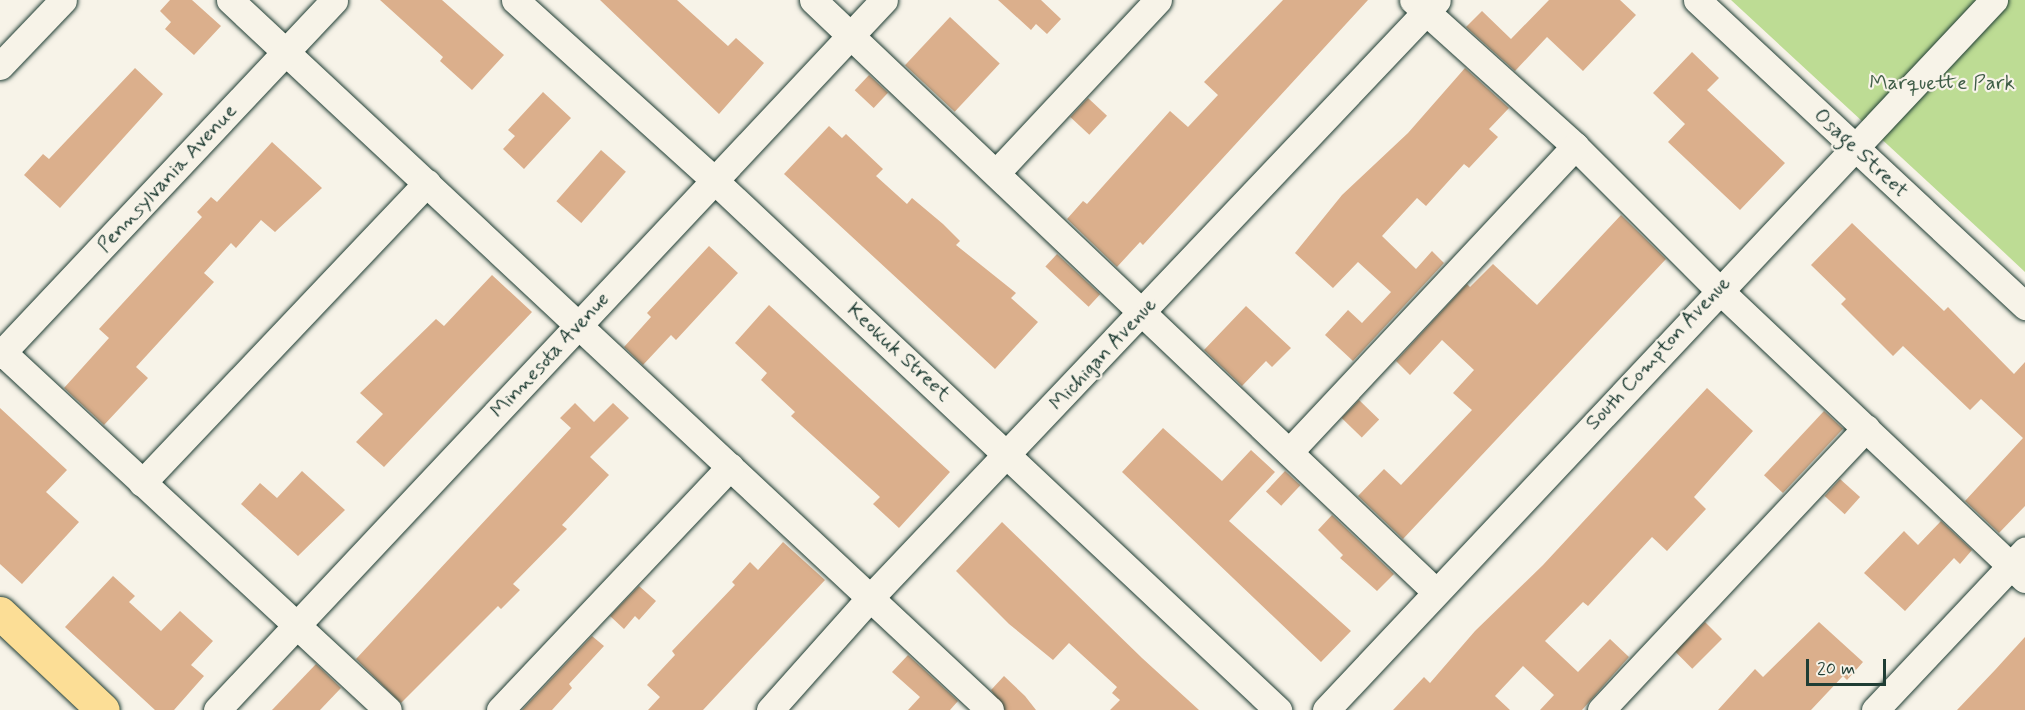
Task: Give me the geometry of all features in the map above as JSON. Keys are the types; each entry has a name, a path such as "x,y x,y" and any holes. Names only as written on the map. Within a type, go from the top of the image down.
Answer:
{"main road":[{"path":"0,614 103,710"}],"street":[{"path":"0,66 63,0"},
{"path":"230,0 730,466 868,599 990,710"},
{"name":"Pennsylvania Avenue","path":"1,353 334,0"},
{"name":"Keokuk Street","path":"515,0 715,181 1278,710"},
{"path":"813,0 1435,591"},
{"name":"Minnesota Avenue","path":"217,710 884,0"},
{"path":"996,173 1158,0"},
{"name":"Osage Street","path":"1697,0 2025,306"},
{"name":"South Compton Avenue","path":"1326,710 1718,289 1994,0"},
{"path":"1426,4 1575,146 1718,289 1866,428 2020,565 1875,710"},
{"name":"Michigan Avenue","path":"770,710 868,599 1141,314 1426,4"},
{"path":"1289,453 1575,146"},
{"path":"142,483 427,183"},
{"path":"1,353 298,622 388,710"},
{"path":"1601,710 1866,428"},
{"path":"500,710 730,466"}],"green space":[{"name":"Marquette Park","path":"1731,0 2025,0 2025,272 1993,242"}],"building":[{"path":"170,0 192,0 221,26 194,55 165,29 171,22 160,11"},
{"path":"380,0 442,0 504,55 472,90 440,61 443,57"},
{"path":"600,0 677,0 728,46 736,38 764,63 719,114"},
{"path":"998,0 1041,0 1061,19 1047,34 1036,24 1031,30"},
{"path":"1283,0 1368,0 1143,245 1140,242 1117,267 1067,219 1083,201 1087,204 1170,111 1188,127 1218,95 1204,82"},
{"path":"1549,0 1620,0 1636,15 1583,71 1547,37 1515,71 1466,27 1482,11 1511,39"},
{"path":"950,17 1000,63 955,112 905,65"},
{"path":"1692,52 1719,78 1707,90 1785,163 1740,210 1668,142 1685,124 1653,93"},
{"path":"135,68 163,94 60,208 24,175 43,154 49,159"},
{"path":"1465,68 1509,108 1489,129 1498,137 1469,168 1464,164 1426,206 1417,198 1382,236 1416,269 1432,251 1444,263 1353,361 1325,335 1348,310 1362,323 1391,292 1358,262 1333,288 1295,253 1342,195 1408,133"},
{"path":"869,75 888,93 874,108 855,90"},
{"path":"543,92 571,118 524,169 503,149 515,136 508,130"},
{"path":"1088,98 1107,116 1089,135 1070,117"},
{"path":"829,126 842,138 846,134 883,169 876,176 907,204 912,198 943,224 960,241 956,245 1016,293 1011,298 1038,322 995,369 784,174"},
{"path":"272,142 322,188 275,232 261,220 236,248 231,243 204,273 214,282 136,367 148,378 104,425 64,388 109,338 99,329 202,217 197,212 211,197 217,202"},
{"path":"601,150 626,172 581,223 556,201"},
{"path":"1621,215 1666,259 1403,539 1358,496 1384,469 1401,485 1472,410 1453,393 1474,370 1442,340 1410,375 1396,361 1467,284 1470,287 1493,264 1537,305"},
{"path":"1852,223 1944,311 1948,307 2014,374 2025,362 2025,506 1999,533 1965,501 2023,438 1981,399 1970,410 1903,346 1893,356 1841,304 1846,299 1811,265"},
{"path":"709,246 738,273 676,340 671,335 643,365 624,347 651,317 647,313"},
{"path":"1057,254 1100,294 1089,307 1045,266"},
{"path":"492,275 532,312 384,467 356,442 383,414 360,393 436,319 444,326"},
{"path":"769,305 950,472 899,528 873,504 880,497 791,416 795,412 761,380 767,373 735,343"},
{"path":"1246,306 1291,348 1272,367 1266,361 1242,386 1204,350"},
{"path":"1707,388 1753,431 1694,497 1706,509 1667,551 1652,537 1588,606 1583,602 1545,641 1578,672 1610,639 1629,657 1582,710 1540,710 1554,695 1523,666 1495,696 1510,710 1393,710 1424,677 1430,683 1475,631 1543,565"},
{"path":"1359,400 1379,419 1362,437 1342,418"},
{"path":"575,403 594,422 613,403 629,418 590,457 609,475 562,525 567,529 513,584 520,590 501,609 498,606 401,703 356,659 571,428 560,418"},
{"path":"0,408 67,470 46,492 79,522 22,584 0,564"},
{"path":"1824,411 1843,429 1783,493 1764,475"},
{"path":"1163,428 1222,481 1251,450 1275,472 1229,521 1351,631 1321,662 1122,472"},
{"path":"302,471 345,510 298,556 241,504 260,483 277,498"},
{"path":"1285,471 1300,485 1281,506 1266,491"},
{"path":"1840,479 1860,497 1845,514 1825,496"},
{"path":"1332,515 1394,574 1377,591 1340,558 1343,555 1318,530"},
{"path":"1941,521 1972,550 1960,564 1954,558 1905,611 1864,573 1904,531 1918,545"},
{"path":"1002,522 1199,710 1110,710 1120,700 1112,693 1117,687 1069,643 1053,660 1009,624 956,571"},
{"path":"783,542 825,580 703,710 648,710 660,697 647,685 675,655 672,651 735,585 732,582 750,562 758,570"},
{"path":"113,576 135,596 129,602 161,631 180,611 213,641 191,665 204,676 174,710 155,710 65,627"},
{"path":"639,586 656,601 639,620 635,616 624,629 610,616"},
{"path":"1705,622 1722,639 1692,669 1675,652"},
{"path":"1819,622 1863,662 1847,680 1843,676 1811,710 1718,710 1755,669 1763,677"},
{"path":"592,636 604,646 569,684 572,688 552,710 522,710"},
{"path":"2025,637 2025,710 1957,710 1995,670"},
{"path":"908,655 958,701 950,710 908,710 920,697 892,672"},
{"path":"316,664 341,688 320,710 272,710"},
{"path":"1004,676 1036,710 1005,710 991,690"}]}
